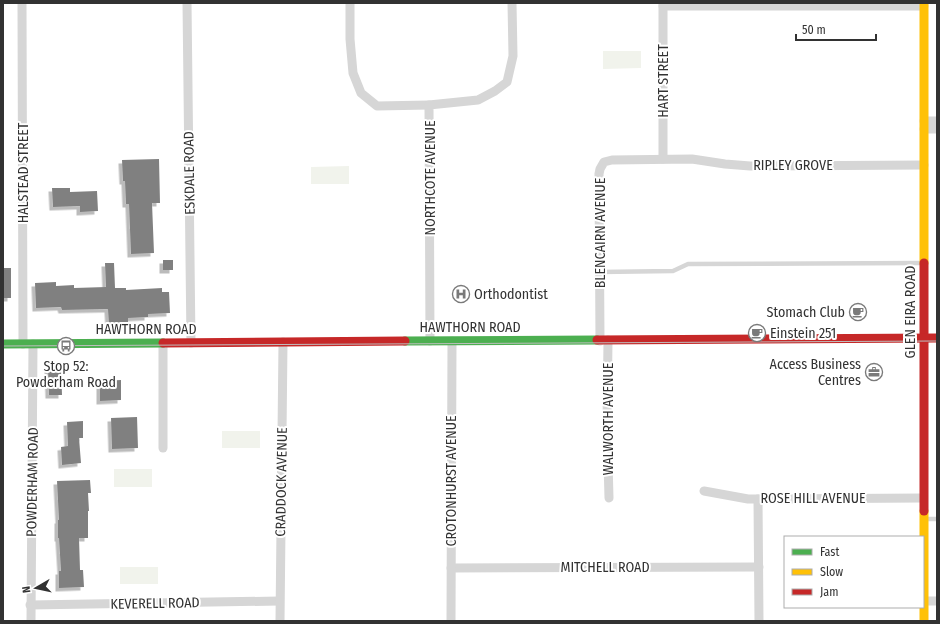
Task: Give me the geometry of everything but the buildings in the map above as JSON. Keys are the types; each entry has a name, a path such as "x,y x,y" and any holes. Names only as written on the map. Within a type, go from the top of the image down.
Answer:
{"main road":[{"name":"GLEN EIRA ROAD","path":"924,4 924,621"},
{"name":"HAWTHORN ROAD","path":"3,344 937,338"}],"street":[{"name":"HALSTEAD STREET","path":"22,3 28,344"},
{"name":"ESKDALE ROAD","path":"187,3 191,343"},
{"path":"350,3 350,38 353,73 361,93 377,106 429,105"},
{"name":"NORTHCOTE AVENUE","path":"430,341 429,105 478,100 495,91 507,82 513,56 512,3"},
{"path":"663,5 924,4"},
{"name":"HART STREET","path":"663,5 663,159"},
{"path":"924,125 937,121"},
{"path":"924,125 937,129"},
{"name":"RIPLEY GROVE","path":"663,159 692,160 750,166 924,165"},
{"name":"BLENCAIRN AVENUE","path":"604,341 600,272 600,169 604,162 612,160 663,159"},
{"name":"CROTONHURST AVENUE","path":"451,621 452,341"},
{"name":"WALWORTH AVENUE","path":"604,341 609,498"},
{"name":"CRADDOCK AVENUE","path":"280,621 282,342"},
{"path":"163,343 163,448"},
{"name":"POWDERHAM ROAD","path":"28,344 30,621"},
{"name":"ROSE HILL AVENUE","path":"704,491 738,498 758,499 923,498"},
{"path":"758,499 759,621"},
{"name":"MITCHELL ROAD","path":"451,568 759,567"},
{"name":"KEVERELL ROAD","path":"30,605 279,601"},
{"path":"924,601 937,601"}],"lane":[{"path":"600,272 673,271 688,264 924,263"},
{"path":"924,519 937,519"}],"shaded area":[{"path":"603,51 641,51 641,68 603,69"},
{"path":"349,166 349,184 311,184 311,167"},
{"path":"222,431 260,431 260,448 222,448"},
{"path":"114,469 152,469 152,487 114,487"},
{"path":"120,567 158,567 158,584 120,584"}],"tram line":[{"path":"3,346 937,341"}],"traffic: fast":[{"path":"405,341 597,340"},
{"path":"3,344 163,343"}],"traffic: slow":[{"path":"924,3 924,263"},
{"path":"924,511 924,621"}],"traffic: jam":[{"path":"924,263 924,511"},
{"path":"597,340 937,338"},
{"path":"163,343 405,341"}],"place":[{"name":"Orthodontist","path":"461,294"},
{"name":"Stomach Club","path":"858,312"},
{"name":"Einstein 251","path":"757,333"},
{"name":"Stop 52: Powderham Road","path":"66,346"},
{"name":"Access Business Centres","path":"874,372"}]}
